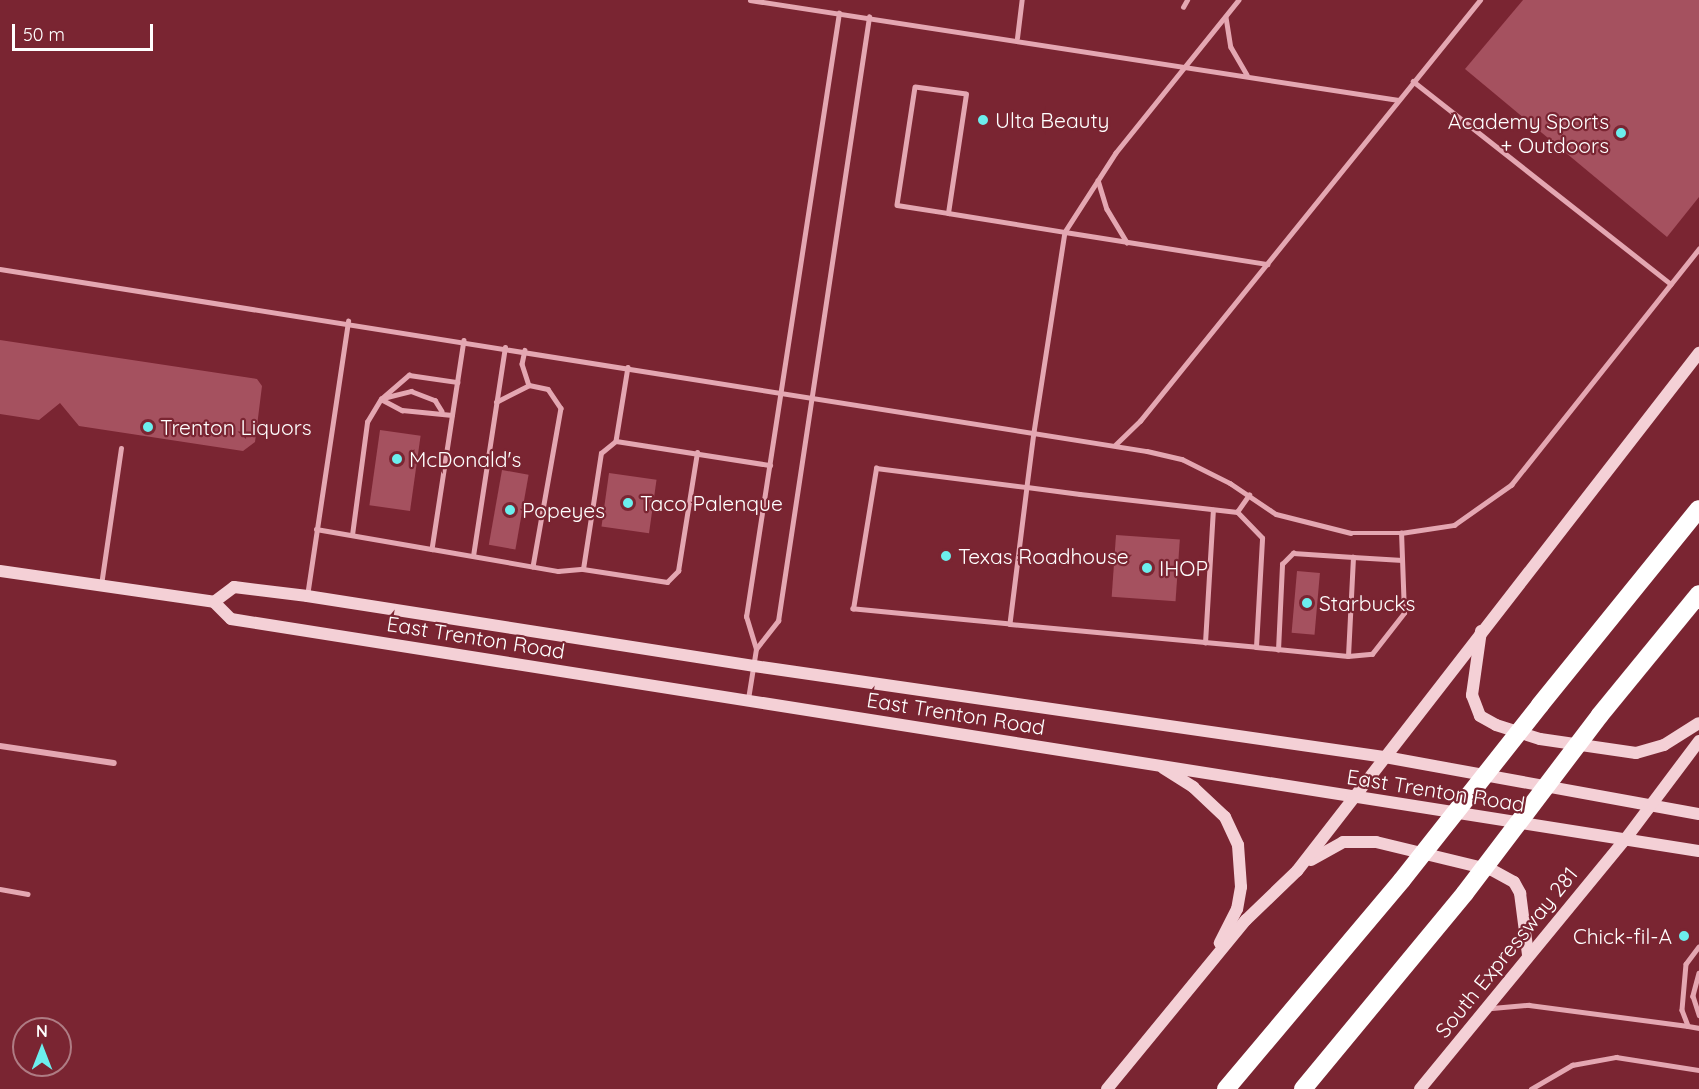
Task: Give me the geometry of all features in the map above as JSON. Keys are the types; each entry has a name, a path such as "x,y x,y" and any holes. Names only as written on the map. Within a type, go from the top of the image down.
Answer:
{"highway":[{"path":"1226,1089 1402,880 1699,509"},
{"path":"1303,1089 1465,893 1600,715 1699,594"}],"main road":[{"path":"1107,1089 1209,964 1297,871 1481,630 1699,353"},
{"name":"East Trenton Road","path":"0,571 214,602 231,619 1157,764 1624,841 1699,851"},
{"name":"East Trenton Road","path":"214,602 234,587 306,596 753,666 1386,757 1699,814"},
{"path":"1481,630 1472,695 1480,716 1496,725 1540,739 1636,753 1665,745 1699,723"},
{"name":"South Expressway 281","path":"1420,1089 1624,841 1699,741"},
{"path":"1157,764 1211,803 1225,817 1238,845 1242,872 1237,909 1209,964"},
{"path":"1297,871 1333,846 1357,842 1492,870 1514,882 1520,892 1528,955"}],"street":[{"path":"0,746 114,764"}],"lane":[{"path":"750,0 1017,38 1398,99"},
{"path":"1017,38 1022,0"},
{"path":"1183,8 1187,0"},
{"path":"1011,624 1034,432 1065,232 1098,179 1239,0"},
{"path":"1115,445 1140,422 1480,0"},
{"path":"748,699 756,649 746,617 839,13"},
{"path":"756,649 778,621 869,17"},
{"path":"1226,17 1231,47 1246,75"},
{"path":"1413,81 1671,284"},
{"path":"948,213 966,94 915,87 897,205 1267,264"},
{"path":"1098,179 1107,209 1127,242"},
{"path":"0,269 348,321 1115,445 1182,459 1249,495 1276,514 1317,527 1401,533 1454,525 1511,485 1699,249"},
{"path":"306,596 348,321"},
{"path":"432,549 464,340"},
{"path":"472,556 505,347"},
{"path":"525,350 522,364 529,385"},
{"path":"583,569 601,453 616,441 628,367"},
{"path":"352,535 367,422 381,399 409,375 457,382"},
{"path":"496,402 529,385 548,389 561,408 533,567"},
{"path":"381,399 411,391 435,400 442,411"},
{"path":"381,399 402,410 442,411 453,415"},
{"path":"616,441 770,465"},
{"path":"101,585 121,448"},
{"path":"316,529 533,567 583,569 667,582 674,578 697,453"},
{"path":"1256,647 1262,538 1237,512 876,468 853,609 1278,650 1348,656 1372,654 1404,613 1401,533"},
{"path":"1237,512 1249,495"},
{"path":"1205,643 1213,510"},
{"path":"1278,650 1282,564 1293,553 1402,560"},
{"path":"1348,656 1353,557"},
{"path":"0,889 28,894"},
{"path":"1688,1026 1682,1010 1686,964 1699,947"},
{"path":"1699,973 1693,996 1699,1015"},
{"path":"1483,1010 1509,1003 1699,1028"},
{"path":"1531,1089 1572,1065 1616,1057 1699,1070"}],"building":[{"name":"Academy Sports + Outdoors","path":"1523,0 1699,0 1699,197 1667,237 1465,69"},
{"path":"0,340 257,379 262,386 255,442 243,451 79,426 60,403 39,420 0,414"},
{"name":"McDonald's","path":"380,430 421,436 410,511 369,505"},
{"name":"Popeyes","path":"502,470 529,475 515,550 489,545"},
{"name":"Taco Palenque","path":"609,473 657,480 649,533 601,526"},
{"name":"IHOP","path":"1116,535 1180,539 1176,601 1112,597"},
{"name":"Starbucks","path":"1297,571 1320,573 1315,635 1292,633"}],"place":[{"name":"Ulta Beauty","path":"983,120"},
{"name":"Academy Sports + Outdoors","path":"1621,133"},
{"name":"Trenton Liquors","path":"148,427"},
{"name":"McDonald's","path":"397,459"},
{"name":"Taco Palenque","path":"628,503"},
{"name":"Popeyes","path":"510,510"},
{"name":"Texas Roadhouse","path":"946,556"},
{"name":"IHOP","path":"1147,568"},
{"name":"Starbucks","path":"1307,603"},
{"name":"Chick-fil-A","path":"1684,936"}]}
